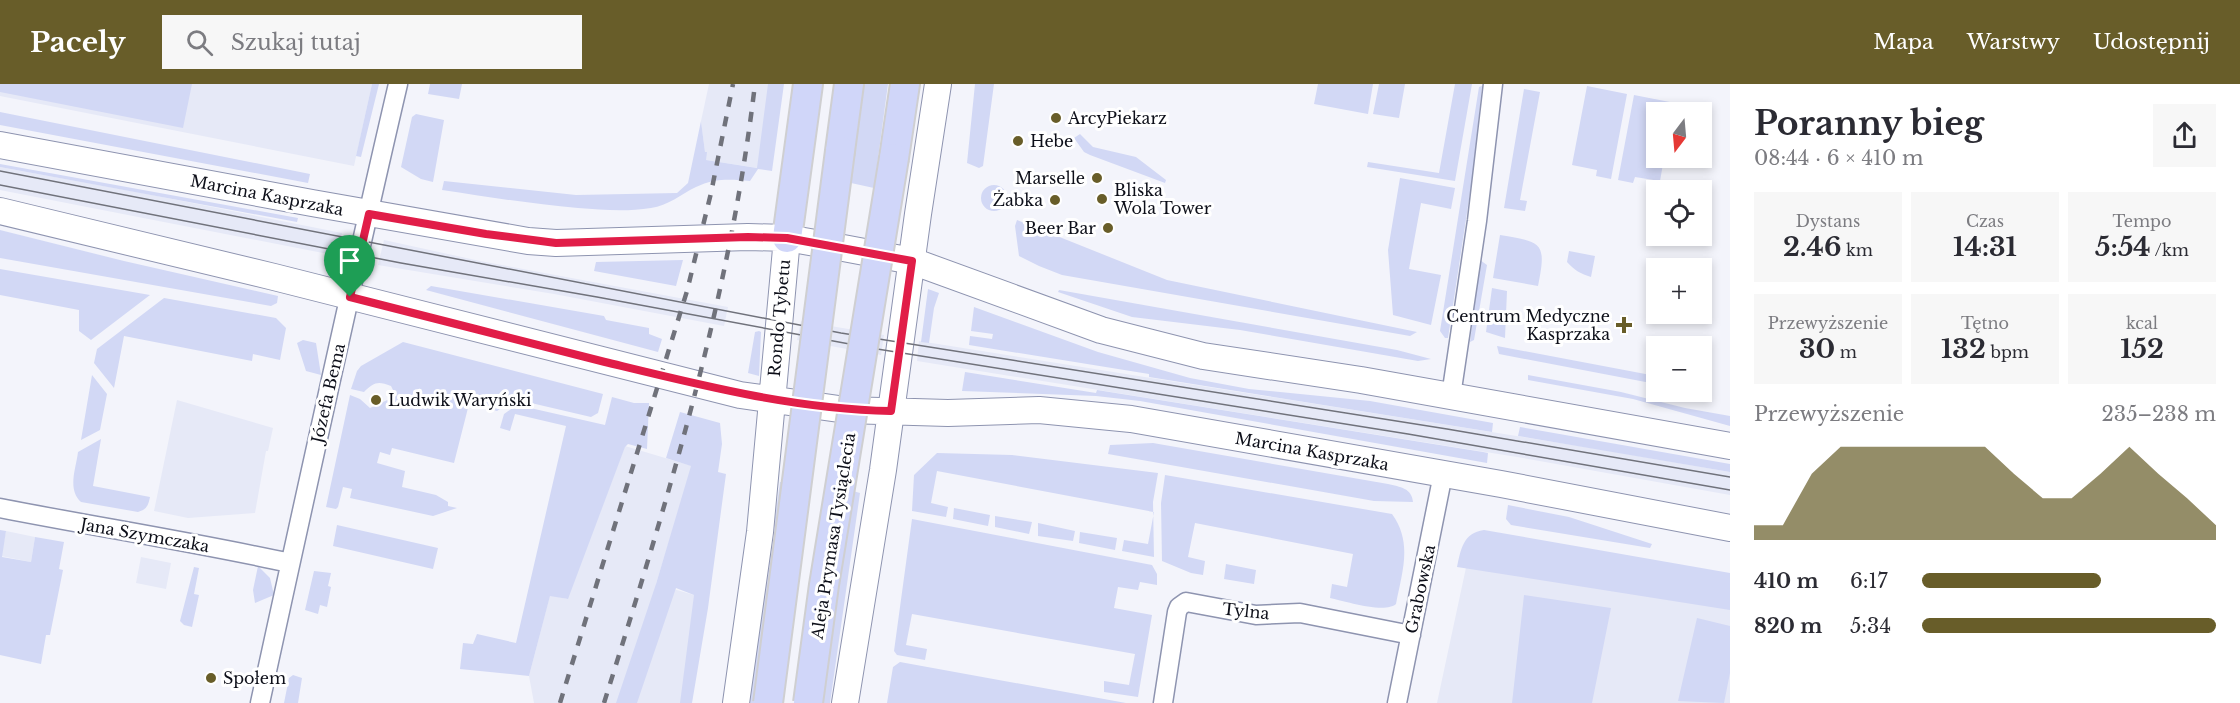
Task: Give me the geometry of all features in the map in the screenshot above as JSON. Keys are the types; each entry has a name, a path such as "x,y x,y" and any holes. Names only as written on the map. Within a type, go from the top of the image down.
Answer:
{"main road":[{"path":"787,238 808,84"},
{"path":"768,703 849,84"},
{"name":"Aleja Prymasa Tysiąclecia","path":"808,703 824,585 905,84"},
{"path":"845,703 891,411 938,84"},
{"name":"Marcina Kasprzaka","path":"0,145 369,214 486,234 556,243 748,237 787,238"},
{"path":"0,211 708,387 771,400 760,532 736,703"},
{"name":"Rondo Tybetu","path":"891,411 846,410 771,400 787,238 912,261"},
{"path":"912,261 1052,314 1137,340 1248,364 1361,380 1730,446"},
{"name":"Marcina Kasprzaka","path":"891,411 948,413 1039,410 1131,419 1730,528"}],"street":[{"name":"Józefa Bema","path":"260,703 398,84"},
{"path":"1450,396 1477,221 1493,84"},
{"name":"Grabowska","path":"1397,703 1443,474"},
{"name":"Jana Szymczaka","path":"0,508 190,542 290,563"},
{"name":"Tylna","path":"1163,703 1176,612 1186,602 1256,615 1300,613 1411,635"}],"shaded area":[{"path":"0,84 372,84 354,166 0,96"},
{"path":"0,84 192,84 183,128 0,92"},
{"path":"372,84 379,84 361,157 356,156"},
{"path":"430,84 462,84 459,99 428,94"},
{"path":"709,84 769,84 758,168 706,160 701,121"},
{"path":"768,84 784,84 772,171 758,169 750,181 709,182 657,207 624,210 544,204 442,190 444,181 576,195 677,193 688,183 701,121 705,152 707,152 706,160 757,168"},
{"path":"864,84 888,84 874,188 851,183"},
{"path":"975,84 994,84 983,166 979,168 967,163"},
{"path":"1318,84 1373,84 1368,114 1314,104"},
{"path":"1379,84 1405,84 1399,118 1373,114"},
{"path":"1455,84 1472,84 1455,181 1367,167 1368,162 1439,173"},
{"path":"1482,86 1473,173 1448,338 1445,338 1440,331 1479,87"},
{"path":"1587,86 1627,94 1611,179 1596,176 1597,170 1572,165"},
{"path":"1524,89 1540,92 1520,200 1527,201 1525,211 1504,208"},
{"path":"1634,95 1670,102 1646,102 1646,168 1662,168 1660,180 1635,177 1633,183 1618,180"},
{"path":"0,112 310,174 308,183 0,125"},
{"path":"416,114 444,120 433,182 421,179 401,167 412,117"},
{"path":"1080,134 1093,147 1136,157 1166,180 1165,183 1084,152 1074,138"},
{"path":"0,164 298,218 297,222 0,167"},
{"path":"0,167 342,233 337,256 0,190"},
{"path":"1400,178 1455,188 1451,209 1421,203 1409,269 1441,275 1431,325 1393,315 1388,250"},
{"path":"994,185 1003,189 1007,198 1003,207 994,211 985,207 981,198 985,189"},
{"path":"1017,220 1167,280 1417,332 1410,336 1062,275 1019,256 1015,226"},
{"path":"0,230 278,296 277,303 271,306 0,258"},
{"path":"1500,235 1525,240 1538,247 1542,260 1538,286 1493,278"},
{"path":"384,240 480,261 728,307 724,326 554,294 378,265"},
{"path":"1569,251 1595,256 1591,277 1584,275 1567,262"},
{"path":"683,260 676,286 594,271 596,262"},
{"path":"1480,260 1487,265 1474,340 1470,342"},
{"path":"0,269 150,295 91,340 79,331 79,310 0,295"},
{"path":"431,286 604,316 606,320 649,328 649,334 662,339 658,352 426,290"},
{"path":"1492,288 1507,291 1505,338 1486,332"},
{"path":"928,289 939,293 934,308 929,343 921,342"},
{"path":"1059,290 1397,350 1431,359 1418,361 1240,330 1132,317 1058,292"},
{"path":"164,298 276,318 286,328 280,360 253,354 252,361 124,336 114,388 94,363 97,349"},
{"path":"974,307 1098,352 1190,378 1249,389 1370,401 1493,423 1492,432 1149,377 1149,374 969,345 970,336 992,339 993,334 971,331"},
{"path":"801,321 884,335 881,355 797,340"},
{"path":"755,332 761,332 759,376 748,373"},
{"path":"303,340 316,343 321,375 306,371 297,343"},
{"path":"919,341 1730,472 1730,495 1517,457 917,361"},
{"path":"403,342 603,394 598,413 591,417 514,399 497,411 469,404 454,463 392,448 390,455 380,452 377,463 405,471 402,487 436,495 448,502 448,506 457,508 433,516 350,498 352,489 343,487 338,507 336,509 326,507 350,395 360,399 370,408 396,396 391,386 383,383 376,383 364,392 351,389 357,371 361,366"},
{"path":"1497,346 1646,374 1646,382 1499,354"},
{"path":"965,372 1096,393 1097,390 1483,452 1488,453 1487,463 1140,401 1096,396 962,391"},
{"path":"92,375 107,394 100,430 81,440"},
{"path":"1528,375 1621,392 1646,398 1646,402 1661,402 1730,416 1730,426 1633,399 1528,380"},
{"path":"612,397 634,403 649,403 647,449 628,444 625,447 568,599 550,596 529,676 460,669 463,643 473,644 477,634 516,643 566,426 515,414 510,431 500,428 504,414 517,405 605,425"},
{"path":"177,400 273,428 268,451 266,451 255,513 188,518 154,511"},
{"path":"680,412 720,423 722,444 718,472 726,474 708,608 692,703 680,703 694,595 676,588 637,703 616,703 656,584 691,466 666,458"},
{"path":"1520,427 1730,464 1730,472 1518,436"},
{"path":"101,439 93,486 150,497 148,505 143,510 138,512 81,502 77,497 73,485 78,452"},
{"path":"1153,443 1388,484 1408,491 1413,502 1374,501 1108,454 1110,445"},
{"path":"625,446 692,466 656,584 694,595 692,703 534,703 529,676 550,595 567,599"},
{"path":"937,453 1012,455 1158,473 1153,512 937,471 931,503 948,507 946,517 912,511 914,475"},
{"path":"1165,475 1392,514 1402,536 1404,547 1403,569 1396,604 1383,608 1330,598 1332,584 1347,587 1353,554 1195,523 1188,557 1205,561 1203,575 1191,573 1162,561 1161,503"},
{"path":"780,482 784,482 754,703 749,703"},
{"path":"853,491 860,493 830,703 822,703"},
{"path":"1508,505 1569,517 1652,544 1650,548 1511,525 1506,519"},
{"path":"954,508 990,515 988,526 953,519"},
{"path":"995,516 1032,522 1029,534 995,527"},
{"path":"1153,516 1154,557 1122,551 1124,540 1148,544"},
{"path":"912,519 1152,565 1157,574 1157,585 1140,582 1138,590 1118,587 1114,608 1152,615 1138,697 1104,692 1104,681 1129,685 1135,654 912,614 906,645 927,649 925,660 897,655 894,651"},
{"path":"1038,523 1075,531 1073,541 1038,536"},
{"path":"337,525 438,548 433,569 333,546"},
{"path":"0,530 6,531 2,557 31,562 35,537 64,542 59,569 63,570 50,635 46,635 41,664 0,655"},
{"path":"1484,530 1730,573 1730,610 1457,567 1467,538"},
{"path":"6,531 35,537 31,562 1,556"},
{"path":"1080,532 1117,538 1115,550 1079,543"},
{"path":"141,557 171,563 166,589 136,583"},
{"path":"1467,563 1730,609 1730,703 1437,703"},
{"path":"1226,564 1256,570 1254,584 1224,579"},
{"path":"258,566 270,578 274,595 255,603 253,590"},
{"path":"194,567 199,568 194,594 199,595 192,627 180,621"},
{"path":"314,571 331,573 327,607 320,605 318,614 305,610"},
{"path":"1524,595 1611,608 1592,703 1512,703"},
{"path":"1697,618 1730,626 1730,673 1724,703 1678,701"},
{"path":"900,662 1126,703 887,703 893,667"},
{"path":"293,675 302,678 298,703 284,703 289,678"}],"tram line":[{"path":"0,171 841,333 1447,429 1730,477"},
{"path":"0,185 401,263 871,348 1408,434 1730,490"}],"railway":[{"path":"560,703 687,291 711,193 733,84"},
{"path":"604,703 673,474 713,320 730,242 755,84"}],"place":[{"name":"ArcyPiekarz","path":"1056,118"},
{"name":"Hebe","path":"1018,141"},
{"name":"Marselle","path":"1097,178"},
{"name":"Bliska Wola Tower","path":"1102,199"},
{"name":"Żabka","path":"1055,200"},
{"name":"Beer Bar","path":"1108,228"},
{"name":"Centrum Medyczne Kasprzaka","path":"1624,325"},
{"name":"Ludwik Waryński","path":"376,400"},
{"name":"Społem","path":"211,678"}],"route":[{"path":"369,214 528,241 556,243 748,237 787,238 912,261 891,411 817,407 725,392 350,297 369,214"}]}
